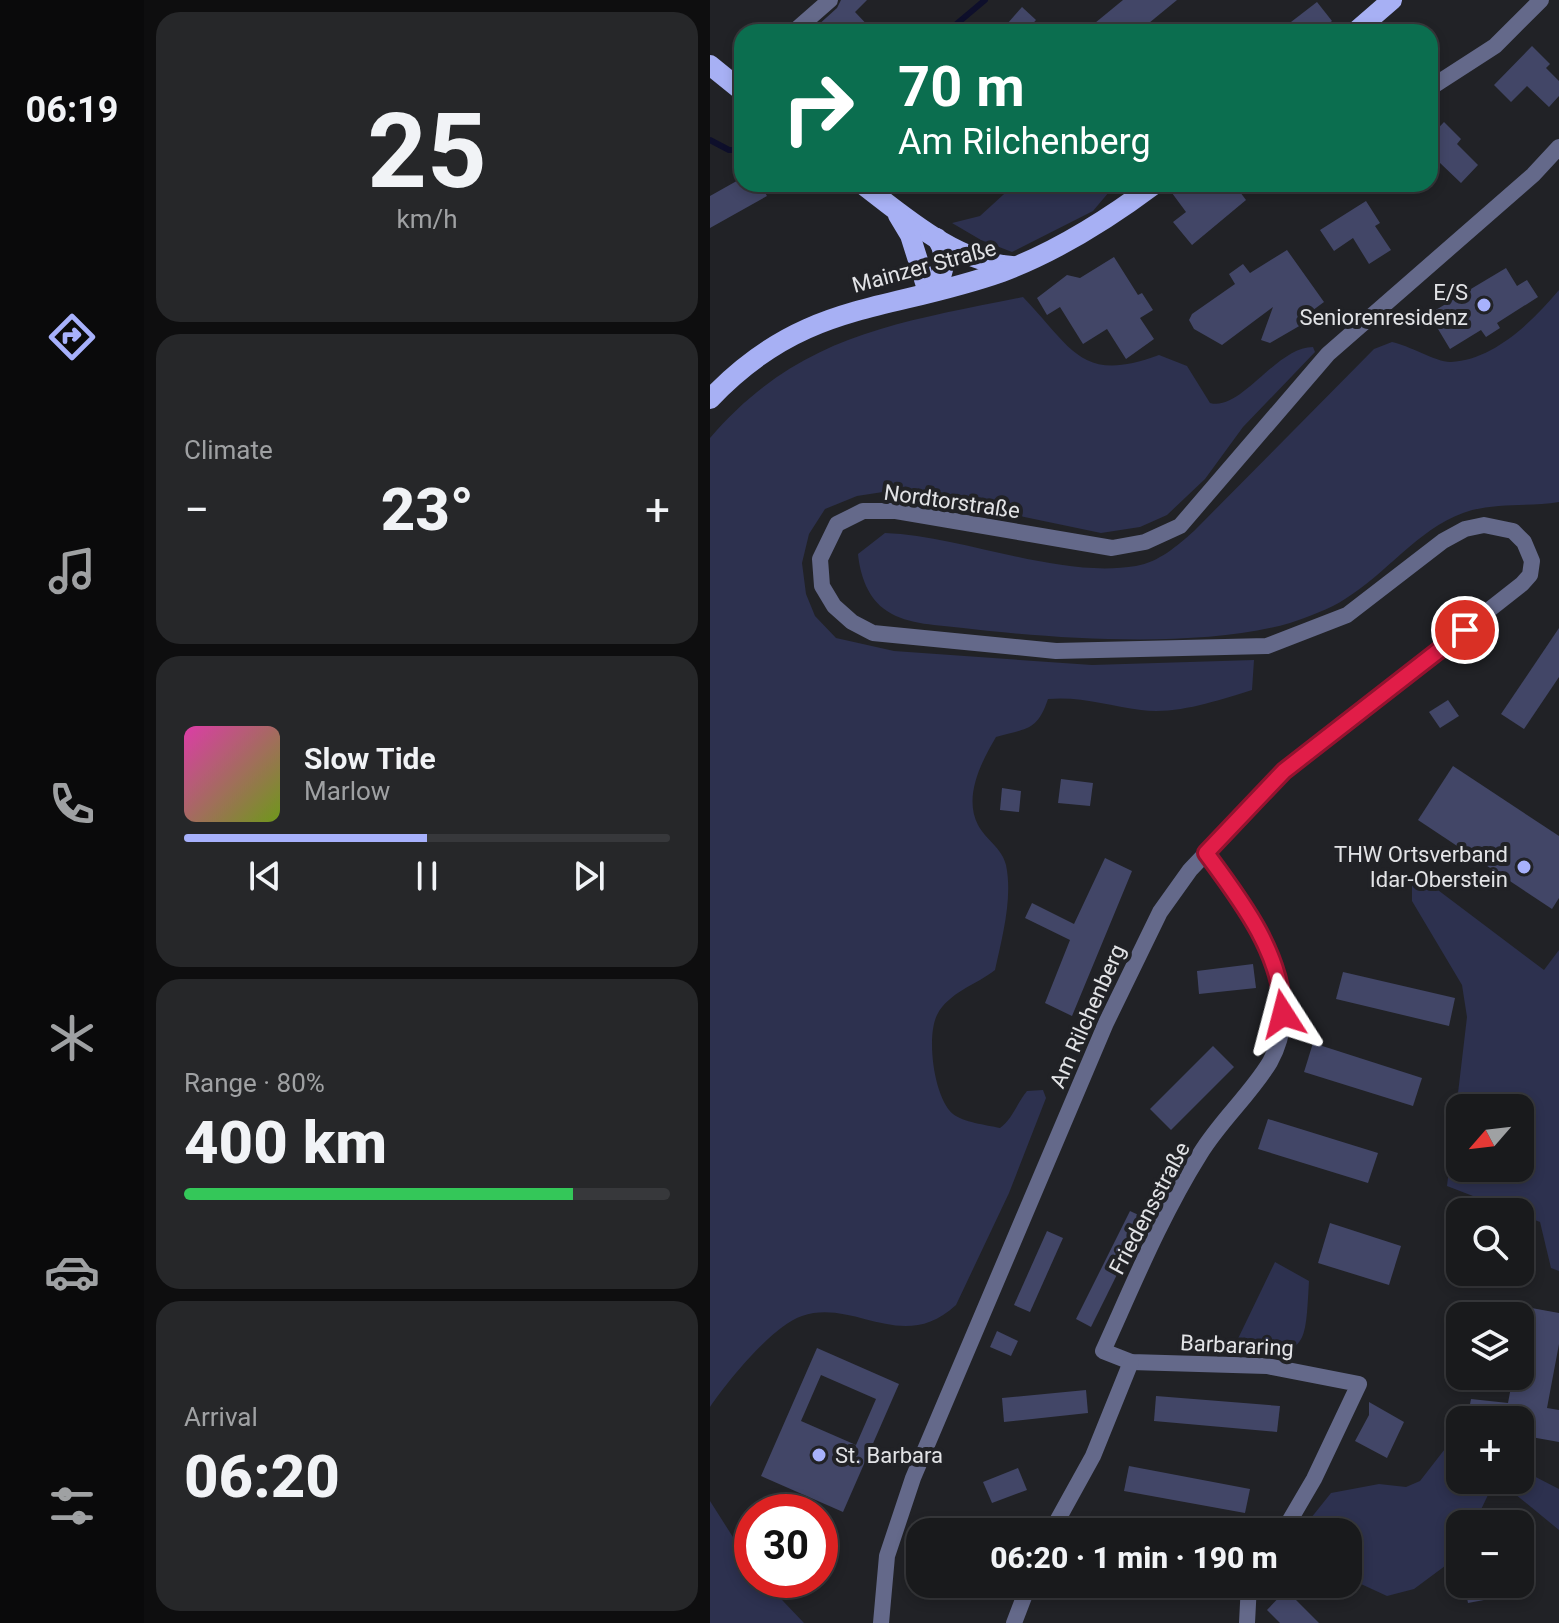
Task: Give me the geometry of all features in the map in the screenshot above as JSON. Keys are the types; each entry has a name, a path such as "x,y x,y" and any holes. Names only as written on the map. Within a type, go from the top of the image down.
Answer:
{"main road":[{"path":"1364,24 1392,0"},
{"path":"713,68 734,85"},
{"path":"873,192 937,238 988,262 1016,266"},
{"name":"Mainzer Straße","path":"710,399 752,361 800,330 857,308 928,292 1016,266 1077,238 1143,192"},
{"path":"887,203 910,235 928,292 936,285 944,268 943,247 937,238"}],"street":[{"path":"803,24 830,0"},
{"path":"1438,83 1495,46 1541,0"},
{"name":"Nordtorstraße","path":"1532,561 1524,542 1513,531 1495,526 1474,527 1443,541 1347,615 1267,646 1056,651 873,633 852,622 834,606 822,586 820,559 837,524 863,511 941,517 1112,548 1145,542 1180,526 1328,354 1533,175 1559,147"},
{"name":"Am Rilchenberg","path":"881,1623 887,1556 938,1419 1134,960 1160,912 1206,853 1284,771 1527,580 1532,561"},
{"name":"Friedensstraße","path":"1131,1362 1103,1351 1188,1174 1215,1132 1271,1060 1281,1030 1283,997 1272,962 1246,910 1206,853"},
{"path":"1059,1518 1093,1456 1131,1362"},
{"name":"Barbararing","path":"1131,1362 1267,1366 1359,1384 1314,1479 1291,1518"},
{"path":"1014,1623 1024,1598"},
{"path":"1247,1623 1248,1598"}],"shaded area":[{"path":"1006,192 1109,192 1093,211 1012,252 981,240 952,223 980,216"},
{"path":"1559,290 1559,502 1486,507 1463,513 1416,541 1360,589 1318,612 1290,623 1214,636 1084,638 914,622 895,616 880,606 866,586 858,554 885,533 947,541 1075,567 1136,566 1152,561 1194,531 1374,349 1392,342 1445,362 1467,360 1511,337"},
{"path":"1023,297 1067,346 1080,356 1095,363 1112,365 1133,363 1159,355 1187,366 1210,403 1222,403 1234,398 1299,350 1313,347 1315,352 1243,427 1205,479 1167,515 1140,527 1101,533 896,490 857,496 825,509 809,534 802,563 806,594 815,616 836,638 894,651 1092,665 1254,660 1252,690 1198,706 1155,711 1072,699 1048,699 1035,723 1023,730 996,737 976,779 973,802 978,825 1006,865 1008,891 1003,931 995,970 948,1000 937,1015 932,1052 937,1081 946,1106 963,1119 1000,1128 1027,1091 1043,1090 1046,1098 1009,1193 956,1305 936,1319 917,1325 898,1326 822,1312 802,1316 764,1342 710,1407 710,438 744,403 778,376 814,355 891,326"},
{"path":"1422,878 1544,970 1559,950 1559,1271 1551,1268 1540,1222 1534,1220 1534,1198 1478,1198 1447,1186 1447,1182 1534,1182 1534,1094 1458,1094 1467,1017 1462,985 1412,901 1412,886"},
{"path":"1275,1262 1309,1281 1303,1336 1289,1349 1233,1349"},
{"path":"1446,1448 1446,1494 1492,1494 1481,1510 1446,1510 1446,1565 1414,1589 1387,1596 1362,1584 1362,1518 1311,1518 1331,1493 1379,1484 1406,1487 1420,1481"},
{"path":"1534,1476 1559,1489 1559,1530 1515,1494 1534,1494"},
{"path":"710,1501 734,1539 734,1598 780,1598 804,1623 710,1623"}],"building":[{"path":"841,0 867,0 855,12 866,24 819,24"},
{"path":"1123,0 1177,0 1148,24 1094,24"},
{"path":"1317,2 1332,21 1328,24 1288,24"},
{"path":"1022,7 1036,20 1032,24 1007,24"},
{"path":"1532,46 1550,64 1546,68 1559,81 1559,96 1549,107 1527,86 1511,102 1494,85"},
{"path":"1444,122 1461,139 1457,144 1478,165 1461,183 1438,163 1438,128"},
{"path":"734,182 734,192 765,192 767,196 710,228 710,196"},
{"path":"1240,192 1246,200 1192,245 1173,222 1186,212 1172,193"},
{"path":"1366,201 1380,223 1375,226 1391,250 1369,264 1353,238 1334,251 1320,230"},
{"path":"1287,250 1324,302 1301,319 1301,325 1270,343 1261,340 1273,307 1222,345 1194,329 1189,320 1192,314 1235,284 1229,274 1243,264 1250,273"},
{"path":"1114,257 1138,295 1142,293 1153,310 1140,318 1154,339 1126,359 1107,329 1083,344 1060,307 1047,315 1037,298 1067,275 1080,278"},
{"name":"E/S Seniorenresidenz","path":"1506,268 1517,286 1527,280 1538,297 1497,323 1500,328 1486,337 1481,330 1450,349 1429,314"},
{"path":"1559,628 1559,677 1524,729 1501,714"},
{"path":"1448,700 1459,716 1440,728 1429,712"},
{"name":"THW Ortsverband Idar-Oberstein","path":"1453,766 1559,836 1559,898 1552,909 1418,820"},
{"path":"1061,779 1093,783 1090,806 1058,803"},
{"path":"1002,788 1021,791 1019,812 1000,810"},
{"path":"1105,858 1132,871 1072,1016 1045,1003 1070,940 1025,918 1032,903 1074,924"},
{"path":"1253,964 1256,988 1199,994 1197,971"},
{"path":"1343,972 1455,998 1449,1026 1336,999"},
{"path":"1313,1043 1422,1078 1413,1106 1304,1072"},
{"path":"1213,1046 1234,1067 1171,1130 1150,1109"},
{"path":"1268,1119 1378,1153 1368,1183 1258,1149"},
{"path":"1130,1211 1145,1218 1091,1327 1076,1319"},
{"path":"1330,1223 1401,1246 1389,1285 1318,1263"},
{"path":"1047,1231 1063,1238 1030,1312 1014,1305"},
{"path":"1534,1308 1559,1313 1559,1344 1547,1408 1559,1410 1559,1442 1534,1438 1534,1406 1470,1406 1471,1399 1508,1403 1510,1390 1534,1390"},
{"path":"997,1331 1018,1341 1011,1356 990,1347"},
{"path":"817,1348 899,1384 843,1512 838,1510 838,1494 802,1494 761,1476","holes":["821,1375 876,1399 856,1445 801,1421"]},
{"path":"1086,1390 1088,1413 1004,1422 1002,1398"},
{"path":"1156,1396 1280,1406 1277,1432 1154,1421"},
{"path":"1369,1402 1404,1422 1387,1458 1355,1441 1369,1415"},
{"path":"1129,1466 1250,1489 1245,1513 1124,1491"},
{"path":"1018,1468 1027,1490 992,1503 983,1482"},
{"path":"1278,1598 1294,1598 1319,1623 1280,1623 1267,1610"},
{"path":"1467,1598 1485,1598 1484,1600 1468,1603"}],"waterway":[{"path":"956,24 985,0"},
{"path":"710,140 734,150"}],"place":[{"name":"E/S Seniorenresidenz","path":"1484,305"},
{"name":"THW Ortsverband Idar-Oberstein","path":"1524,867"},
{"name":"St. Barbara","path":"819,1455"}],"route":[{"path":"1283,1014 1279,980 1261,938 1246,910 1206,853 1284,771 1465,630"}]}
